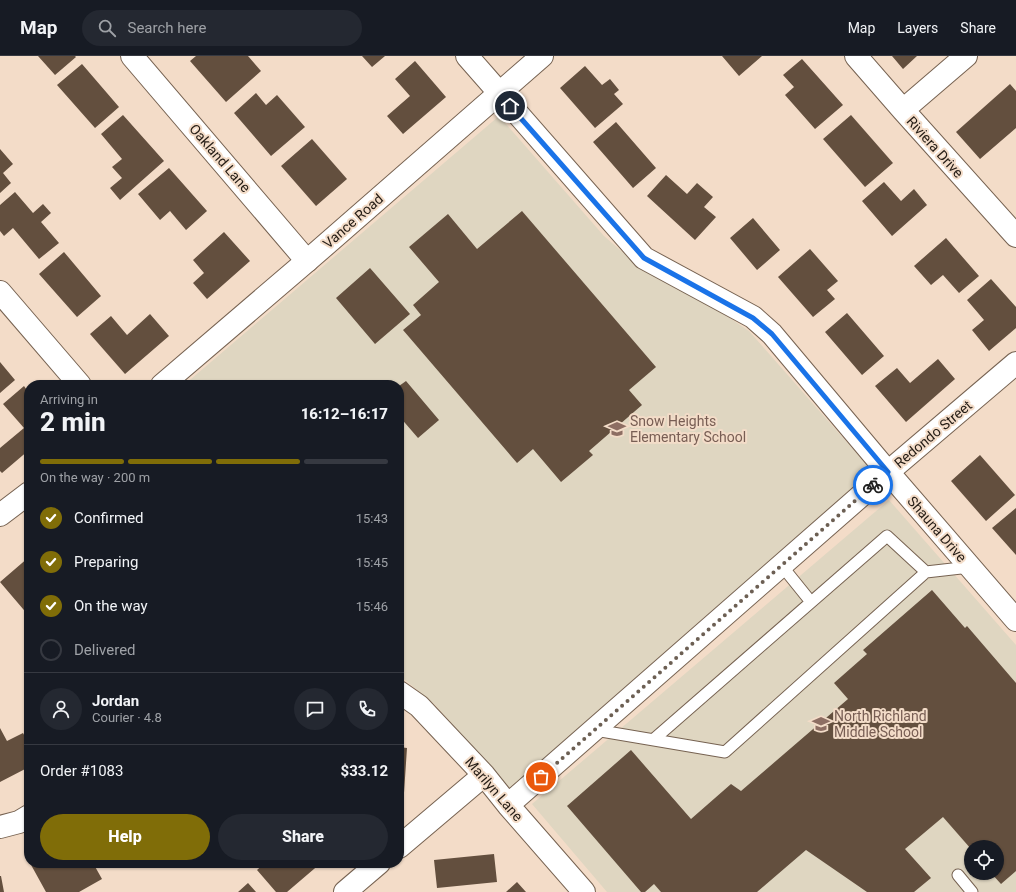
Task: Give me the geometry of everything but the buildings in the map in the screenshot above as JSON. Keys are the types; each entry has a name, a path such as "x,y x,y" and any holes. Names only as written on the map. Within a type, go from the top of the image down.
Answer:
{"street":[{"name":"Oakland Lane","path":"132,56 307,261"},
{"name":"Shauna Drive","path":"467,56 644,258 753,318 772,334 888,472 1016,620"},
{"name":"Vance Road","path":"168,380 542,56"},
{"name":"Riviera Drive","path":"856,56 1016,236"},
{"path":"903,110 966,56"},
{"path":"0,292 76,380"},
{"name":"Redondo Street","path":"508,806 888,472 1016,364"},
{"path":"0,515 24,497"},
{"name":"Marilyn Lane","path":"404,695 420,706 484,775 508,806 584,892"},
{"path":"404,842 484,775"},
{"path":"0,827 19,822 24,819"},
{"path":"345,892 374,868"}],"lane":[{"path":"653,740 887,536 926,572"},
{"path":"782,566 811,602"},
{"path":"595,730 725,752 926,572 970,567"},
{"path":"958,875 972,892"}],"shaded area":[{"name":"Snow Heights Elementary School","path":"499,116 604,236 627,256 653,274 712,306 749,331 874,473 511,790 435,705 404,679 404,380 190,380"},
{"name":"North Richland Middle School","path":"889,500 1016,645 1016,892 607,892 532,804"}],"way so far":[{"path":"541,777 873,485"}],"place":[{"name":"Snow Heights Elementary School","path":"617,429"},
{"name":"North Richland Middle School","path":"821,724"}],"route":[{"path":"510,106 644,258 753,318 772,334 888,472 873,485"}]}
